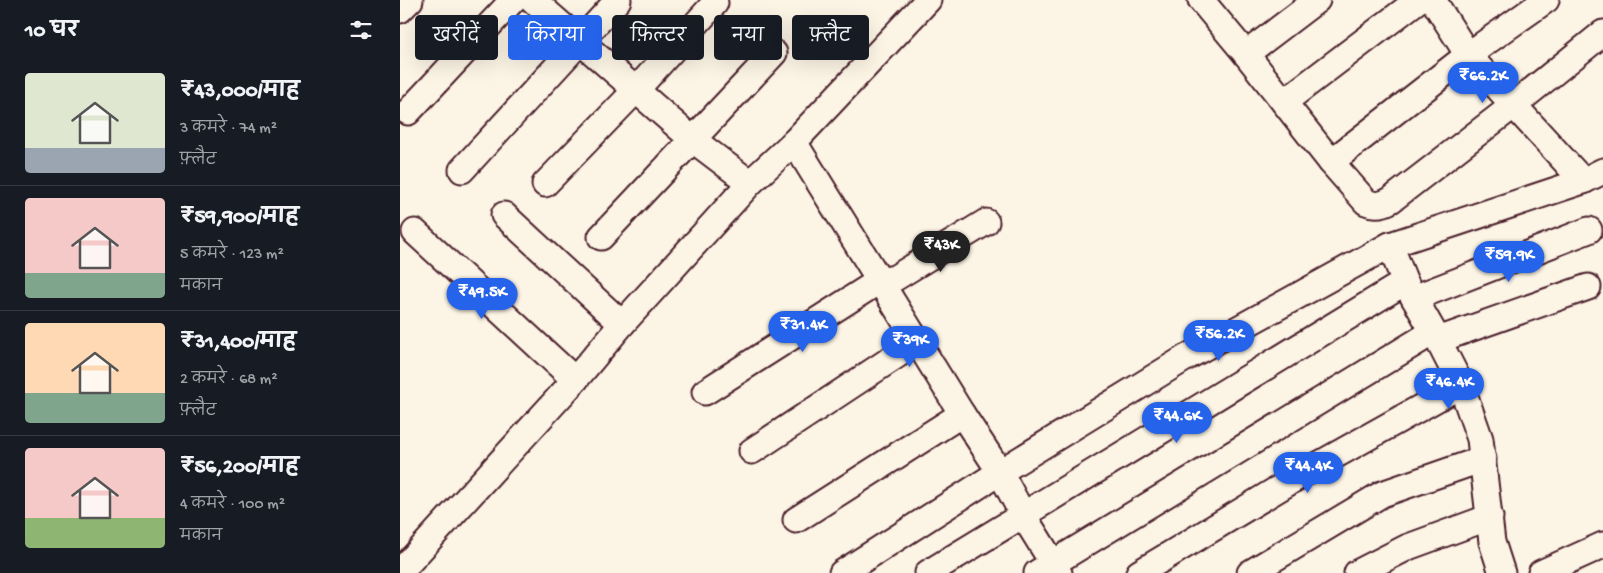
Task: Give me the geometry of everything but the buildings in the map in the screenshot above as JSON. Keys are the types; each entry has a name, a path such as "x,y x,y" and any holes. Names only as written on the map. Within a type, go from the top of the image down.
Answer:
{"street":[{"path":"400,10 410,0"},
{"path":"408,112 513,0"},
{"path":"534,0 551,15"},
{"path":"602,16 618,0"},
{"path":"400,572 575,380 622,324 750,183 794,142 928,0"},
{"path":"1246,54 1318,0"},
{"path":"1284,102 1418,0"},
{"path":"842,573 1000,472 1187,357 1390,245 1593,176 1514,105 1468,55 1433,0"},
{"path":"1331,162 1468,55 1546,0"},
{"path":"1206,1 1331,162 1366,202 1374,205 1384,204 1391,200 1603,33"},
{"path":"545,184 636,90 714,3"},
{"path":"462,170 561,60"},
{"path":"602,60 692,140 750,183"},
{"path":"601,237 767,60"},
{"path":"794,142 917,342 1000,472 1050,570 1436,336 1588,287"},
{"path":"504,215 622,324"},
{"path":"705,392 879,281 895,278 986,222"},
{"path":"928,573 1023,515 1409,290 1589,230"},
{"path":"415,232 575,380"},
{"path":"1390,245 1409,290 1436,336 1461,385 1480,438 1492,542 1502,573"},
{"path":"752,450 917,342"},
{"path":"1139,573 1311,469 1461,385"},
{"path":"796,520 962,414"},
{"path":"1250,573 1382,494 1483,460"},
{"path":"1357,573 1408,547 1490,517"},
{"path":"1541,573 1603,545"}]}
